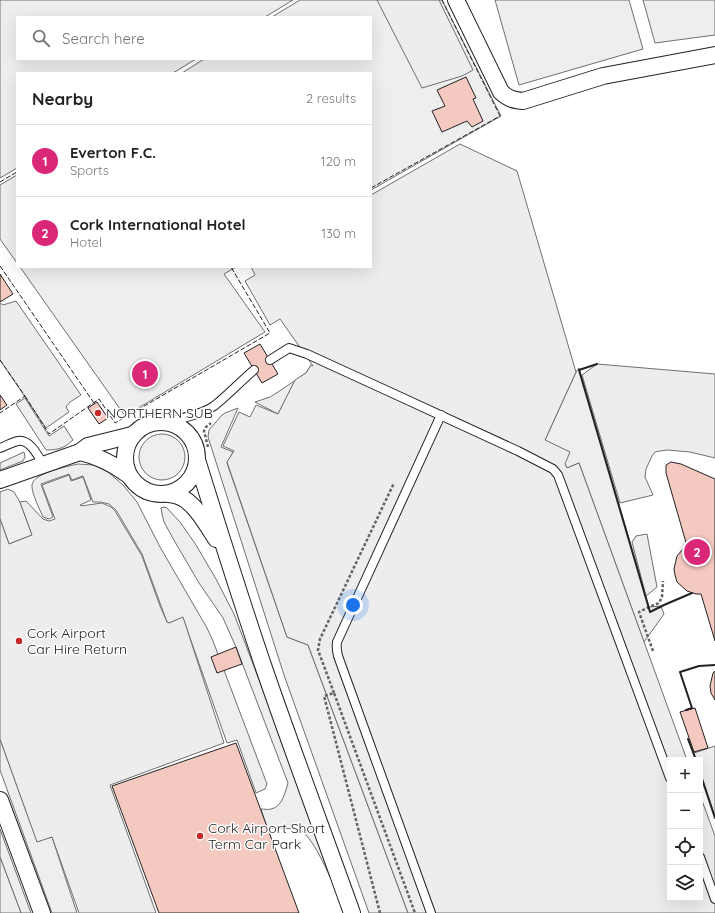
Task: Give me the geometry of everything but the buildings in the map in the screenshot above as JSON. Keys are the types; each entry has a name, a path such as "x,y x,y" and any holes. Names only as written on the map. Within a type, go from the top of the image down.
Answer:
{"street":[{"path":"456,0 501,92 506,97 513,100 523,101 603,76 715,55"},
{"path":"127,474 124,455 126,444 132,435 142,426 153,422 166,422 181,428 192,439 196,449 197,460 227,555 272,691 352,913"},
{"path":"0,480 80,452 88,446 132,435"},
{"path":"80,452 106,461 127,474 135,484 145,491 156,494 168,494 185,499 203,519 227,555"},
{"path":"168,494 179,489 188,482 194,472 197,460"},
{"path":"0,800 42,913"}],"lane":[{"path":"270,360 289,348 307,354 441,415 543,464 552,469 558,475 667,770"},
{"path":"166,422 186,418 213,406 254,370"},
{"path":"431,913 340,663 336,646 441,415"},
{"path":"0,448 18,441 27,442 43,464"},
{"path":"703,865 715,899"}],"path":[{"path":"653,651 639,612 658,604 662,597 663,581"},
{"path":"380,913 324,696 334,693 414,913"}],"shaded area":[{"path":"0,0 293,0 267,16 16,16 16,60 194,60 175,72 16,72 16,169 0,178"},
{"path":"300,0 442,0 501,116 372,189 372,72 184,72 202,60 372,60 372,16 274,16"},
{"path":"377,0 439,0 473,70 462,76 422,88"},
{"path":"495,0 629,0 643,49 519,85"},
{"path":"643,0 715,0 715,35 655,43"},
{"path":"460,144 517,171 576,372 545,440 570,452 565,464 567,468 579,463 686,757 667,757 667,901 703,901 703,803 715,836 715,913 408,913 308,645 287,637 227,462 234,451 223,446 239,412 250,417 256,405 278,414 295,380 306,373 311,365 313,366 280,319 270,325 245,281 255,275 252,268 372,268 372,194"},
{"path":"16,176 16,262 0,239 0,185"},
{"path":"21,268 234,268 224,274 265,332 125,416"},
{"path":"16,301 81,395 70,402 66,407 69,412 46,428 0,360 0,303 3,305"},
{"path":"597,364 715,374 715,458 690,452 667,450 655,452 646,469 645,477 653,495 620,503 582,375"},
{"path":"311,365 306,384 295,381 278,414 255,402 270,397 278,392 306,373"},
{"path":"579,368 649,607 661,606 664,614 644,642 579,463 567,468 545,440"},
{"path":"25,398 49,436 64,426 73,440 61,448 46,450 16,404"},
{"path":"238,408 221,447 233,452 227,463 287,637 308,645 408,913 369,913 284,675 208,437 209,430 222,415"},
{"path":"162,434 175,438 181,444 185,457 181,470 175,476 162,480 149,476 143,470 139,457 143,444 149,438"},
{"path":"24,452 25,457 23,461 0,470 0,463"},
{"path":"78,464 94,465 108,472 123,485 137,502 160,547 213,641 267,784 265,789 256,793 237,740 227,743 183,618 169,623 167,622 142,554 116,510 109,504 93,502 83,476 72,480 69,474 41,484 53,517 49,519 43,517 32,488 34,481 38,477 52,471"},
{"path":"69,475 71,481 83,477 91,500 80,505 81,506 102,503 111,507 115,511 142,556 167,622 169,623 183,617 224,743 110,785 156,913 79,913 52,837 37,842 0,739 0,519 9,544 32,535 20,502 26,501 43,519 49,521 55,519 42,485"},
{"path":"8,489 14,492 20,502 32,535 9,544 0,519 0,492"},
{"path":"161,508 167,508 180,522 196,545 234,614 269,706 330,877 317,850 303,832 291,829 267,828 261,809 270,809 278,806 286,791 288,783 236,647 223,618 199,583 164,522"},
{"path":"647,534 657,587 646,596 632,542 636,536"},
{"path":"0,739 37,841 52,837 77,913 52,913 0,770"},
{"path":"715,746 715,817 703,780 703,757 695,757 694,753"},
{"path":"0,829 31,913 21,913 0,857"},
{"path":"0,857 21,913 0,913"}],"fence":[{"path":"372,187 500,116 442,0"},
{"path":"0,182 16,173"},
{"path":"0,266 94,403"},
{"path":"25,396 49,434 99,399 115,423 270,333 232,268"},
{"path":"0,360 25,396 0,413"}],"wall":[{"path":"597,364 579,370 650,612 692,593"},
{"path":"686,710 692,708 680,672 699,666 715,665"},
{"path":"688,739 695,757"},
{"path":"703,782 715,818"}],"place":[{"name":"Everton F.C.","path":"145,374"},
{"name":"NORTHERN SUB","path":"98,413"},
{"name":"Cork International Hotel","path":"697,552"},
{"name":"Cork Airport Car Hire Return","path":"19,641"},
{"name":"Cork Airport Short Term Car Park","path":"200,836"}]}
